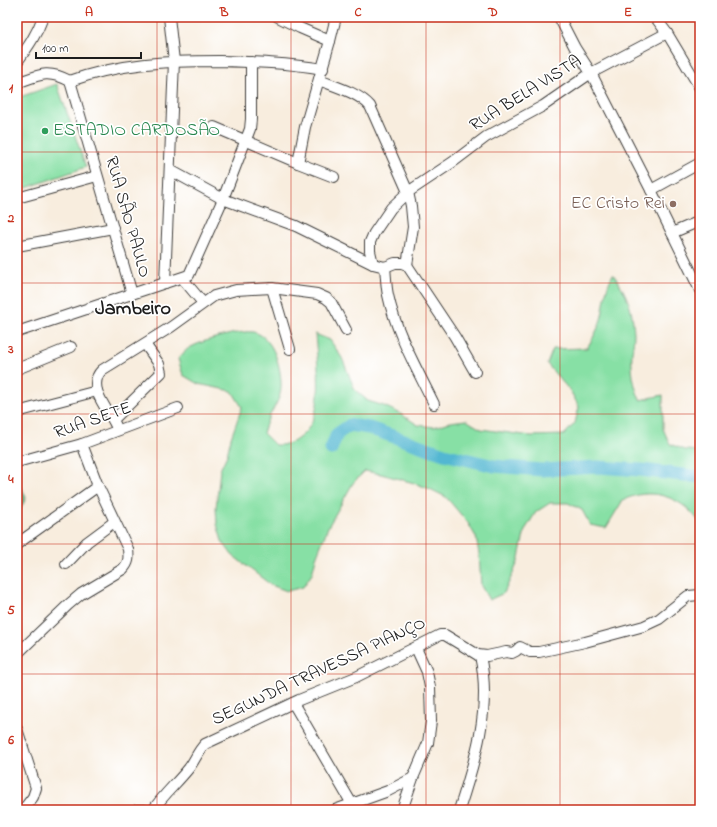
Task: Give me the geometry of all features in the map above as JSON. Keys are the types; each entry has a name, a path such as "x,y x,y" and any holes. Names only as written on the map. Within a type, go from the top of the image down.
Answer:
{"street":[{"path":"17,62 36,34 43,17"},
{"path":"165,283 174,61 169,17"},
{"path":"278,17 330,41"},
{"path":"298,163 305,127 336,17"},
{"path":"559,17 575,48 591,73 700,289"},
{"path":"655,17 667,33 700,88"},
{"name":"RUA BELA VISTA","path":"373,264 370,252 370,242 374,233 391,208 408,192 453,162 486,137 543,106 591,73 667,33"},
{"path":"17,83 49,73 55,74 70,81 92,73 116,68 174,61 280,63 322,69"},
{"path":"17,332 190,275 223,199 250,129 251,62"},
{"path":"319,80 358,96 370,106 408,192 413,227 407,265"},
{"name":"RUA SÃO PAULO","path":"70,81 132,294"},
{"path":"214,127 334,177"},
{"path":"651,190 700,163"},
{"path":"170,170 223,199 296,226 373,264 385,267 395,263 407,265 455,337 476,372"},
{"path":"17,198 98,176"},
{"path":"672,233 700,221"},
{"path":"17,246 113,228"},
{"path":"385,267 388,294 395,320 434,404"},
{"path":"182,278 203,303"},
{"path":"272,288 290,349"},
{"path":"118,431 96,387 98,374 171,327 214,296 236,290 272,288 317,294 331,302 346,330"},
{"path":"113,420 161,373 159,364 145,344"},
{"path":"17,369 71,347"},
{"path":"17,412 96,387"},
{"name":"RUA SETE","path":"17,461 82,444 178,408"},
{"path":"17,654 68,604 81,594 123,569 127,566 129,561 128,550 98,486 82,444"},
{"path":"17,544 98,486"},
{"path":"66,564 87,542 114,522"},
{"path":"459,810 471,771 481,729 484,704 484,681 480,656 506,652 512,653 520,646 530,652 539,652 585,642 644,626 659,619 688,596 700,595"},
{"name":"SEGUNDA TRAVESSA PIANÇO","path":"154,810 160,800 189,768 200,749 205,744 293,703 356,678 374,667 443,635 480,656"},
{"path":"402,810 428,744 431,721 430,687 427,672 416,648"},
{"path":"293,703 352,804"},
{"path":"17,729 36,788 33,798 23,810"},
{"path":"335,810 388,791 414,778"},
{"path":"137,810 144,810"}],"green space":[{"name":"ESTADIO CARDOSÃO","path":"57,84 86,167 26,188 17,164 17,98"},
{"path":"613,274 626,295 631,309 634,333 632,371 640,400 663,395 663,429 670,444 685,450 700,451 700,473 686,476 700,477 700,523 688,509 681,504 665,496 656,494 632,496 623,500 606,528 590,525 582,510 568,503 550,503 536,512 525,530 518,562 504,593 489,600 481,586 479,554 476,537 468,523 446,497 414,483 381,474 365,471 353,483 328,527 316,558 312,574 303,587 287,591 271,585 232,555 222,541 217,524 216,508 220,470 227,455 231,438 242,407 232,391 198,384 183,375 178,359 189,348 197,344 231,334 247,332 253,332 266,340 278,363 281,381 279,397 267,421 263,433 275,445 287,444 297,440 308,428 314,417 318,389 315,334 330,340 342,358 355,390 368,401 399,413 418,425 434,427 450,422 466,420 481,429 531,436 564,435 575,423 579,407 571,392 547,364 553,349 587,348 596,333 601,320 607,290"},
{"path":"17,488 22,488 26,498 17,516"}],"waterway":[{"path":"331,449 337,434 350,425 369,428 444,454 494,466 542,470 598,467 641,470 700,477"}],"place":[{"name":"ESTADIO CARDOSÃO","path":"45,131"},
{"name":"EC Cristo Rei","path":"673,204"}],"district":[{"name":"Jambeiro","path":"133,309"}]}
